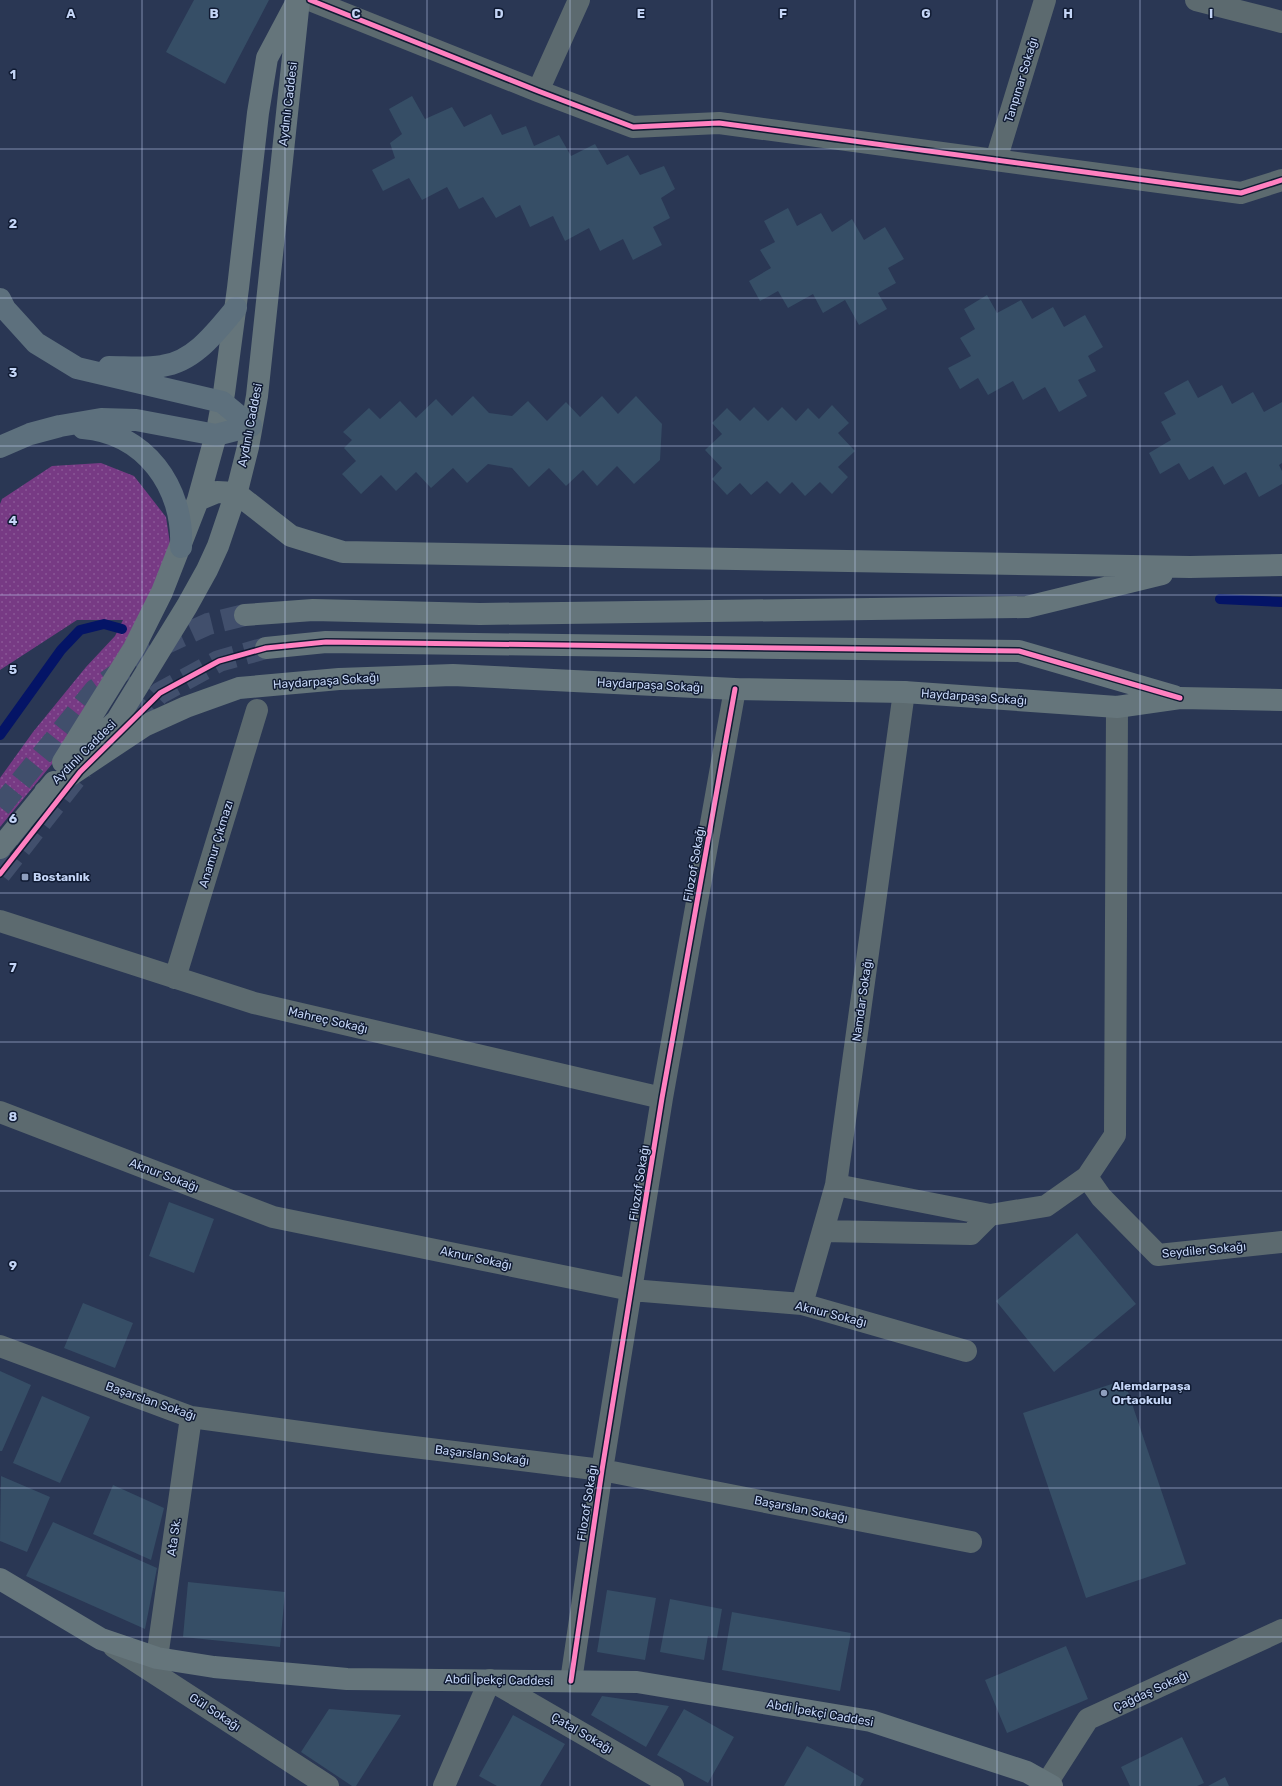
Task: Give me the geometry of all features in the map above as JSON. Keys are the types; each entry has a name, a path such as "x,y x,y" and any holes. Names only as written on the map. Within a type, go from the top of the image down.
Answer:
{"highway":[{"path":"0,299 6,309 36,343 77,368 222,402 251,426"},
{"path":"77,368 162,366 183,359 212,337 236,308"},
{"path":"0,447 30,434 81,421 118,418 216,435 251,426"},
{"path":"60,426 105,431 131,444 146,456 165,479 178,507 181,521 181,547"}],"street":[{"name":"Aydınlı Caddesi","path":"45,792 134,648 162,592 181,547 198,500 216,435 222,402 236,308 258,113 267,58 298,0"},
{"name":"Aydınlı Caddesi","path":"0,848 45,792 117,720 187,606 207,570 218,546 236,493 248,448 257,396 298,0"},
{"path":"310,0 538,91 633,127 719,123 1241,192 1281,177"},
{"path":"538,91 579,0"},
{"name":"Tanpınar Sokağı","path":"996,160 1045,0"},
{"path":"1196,0 1282,22"},
{"path":"198,500 217,492 236,493 291,536 343,552 1190,567 1282,565"},
{"path":"245,615 313,610 480,614 1027,607 1190,567"},
{"path":"266,648 326,642 1019,650 1180,698"},
{"name":"Haydarpaşa Sokağı","path":"45,792 144,726 186,706 239,688 339,679 453,675 735,689 904,692 1117,707 1180,698 1282,700 1282,705"},
{"name":"Filozof Sokağı","path":"571,1681 602,1470 662,1098 735,689"},
{"name":"Namdar Sokağı","path":"802,1304 836,1185 904,692"},
{"path":"836,1185 990,1215 1046,1206 1087,1177 1115,1135 1117,707"},
{"name":"Anamur Çıkmazı","path":"175,978 256,710"},
{"name":"Mahreç Sokağı","path":"0,921 254,1003 662,1098"},
{"name":"Aknur Sokağı","path":"0,1112 273,1217 632,1290 802,1304 966,1351"},
{"name":"Seydiler Sokağı","path":"1087,1177 1101,1197 1158,1256 1282,1242"},
{"path":"823,1231 971,1234 990,1215"},
{"name":"Başarslan Sokağı","path":"0,1346 191,1417 381,1443 602,1470 971,1542"},
{"name":"Ata Sk.","path":"157,1658 191,1417"},
{"name":"Abdi İpekçi Caddesi","path":"0,1579 101,1639 157,1658 214,1667 347,1679 637,1682 871,1721 1027,1772 1050,1784"},
{"name":"Çağdaş Sokağı","path":"1050,1784 1088,1719 1282,1630"},
{"name":"Gül Sokağı","path":"101,1639 328,1786"},
{"path":"444,1786 490,1680"},
{"name":"Çatal Sokağı","path":"490,1680 673,1786"}],"shaded area":[{"path":"101,463 134,476 166,517 172,557 71,741 0,827 0,778 33,732 86,667 115,636 123,620 77,620 0,670 0,504 2,499 52,466"}],"building":[{"path":"194,0 269,0 225,84 166,52"},
{"path":"412,96 425,119 452,107 464,127 491,114 502,135 526,126 534,146 559,135 571,156 595,144 607,165 628,155 640,175 664,166 675,189 661,198 670,218 653,227 662,245 633,260 623,239 600,251 589,228 565,241 553,216 530,227 520,205 496,218 483,197 459,209 447,187 422,200 409,178 383,191 372,170 395,158 390,143 402,134 389,109"},
{"path":"788,208 797,226 821,213 832,232 852,219 864,240 885,227 904,259 888,268 896,283 878,293 887,309 859,325 845,300 823,313 813,294 788,308 778,291 760,301 749,281 771,268 760,250 775,242 764,221"},
{"path":"987,295 997,313 1021,300 1032,319 1053,307 1064,327 1085,315 1103,347 1088,356 1096,371 1078,380 1087,396 1059,412 1045,387 1023,400 1013,381 988,395 978,378 960,389 948,368 971,356 960,338 975,329 964,309"},
{"path":"1188,380 1198,398 1222,385 1232,404 1253,392 1264,412 1282,402 1282,463 1279,465 1282,471 1282,484 1259,497 1246,472 1224,485 1213,466 1189,480 1179,463 1160,474 1149,453 1171,440 1161,422 1176,414 1164,393"},
{"path":"473,396 489,413 512,416 528,401 547,421 566,402 580,417 602,396 618,414 636,396 662,424 660,460 634,484 617,466 597,486 583,470 566,486 549,468 529,487 512,468 488,464 467,483 453,468 431,488 416,472 396,491 381,475 361,494 342,474 356,461 344,448 352,440 343,432 369,408 380,419 400,401 416,418 436,399 452,416"},
{"path":"832,405 849,423 838,433 855,451 838,467 848,477 832,494 820,482 805,496 792,482 780,494 767,481 751,495 740,483 727,495 712,479 722,468 705,450 722,434 712,423 727,408 740,421 754,407 768,421 782,407 796,421 808,408 819,419"},
{"path":"169,1202 214,1219 194,1273 149,1256"},
{"path":"1077,1233 1136,1304 1054,1372 996,1301"},
{"path":"83,1303 133,1323 115,1368 64,1348"},
{"path":"0,1371 31,1385 2,1451 0,1451"},
{"path":"1124,1380 1186,1564 1086,1598 1023,1413"},
{"path":"42,1396 90,1417 60,1483 13,1463"},
{"path":"1,1476 50,1497 27,1552 0,1541"},
{"path":"113,1485 164,1508 151,1560 93,1534"},
{"path":"53,1522 157,1568 145,1629 26,1576"},
{"path":"188,1582 285,1592 280,1647 183,1637"},
{"path":"607,1590 656,1598 645,1660 597,1652"},
{"path":"670,1599 722,1609 717,1638 708,1636 704,1660 660,1652"},
{"path":"732,1612 851,1633 840,1691 722,1670"},
{"path":"1066,1646 1088,1699 1007,1733 985,1680"},
{"path":"602,1696 669,1706 646,1747 591,1715"},
{"path":"329,1709 401,1715 356,1786 352,1786 301,1752"},
{"path":"684,1709 734,1737 708,1783 657,1755"},
{"path":"513,1715 565,1744 540,1786 497,1786 479,1776"},
{"path":"1182,1737 1204,1783 1197,1786 1130,1786 1121,1767"},
{"path":"807,1746 864,1779 860,1786 784,1786"},
{"path":"1225,1777 1229,1786 1208,1786"}],"waterway":[{"path":"1220,599 1282,602"},
{"path":"0,735 61,650 80,630 104,624 122,629"}],"tunnel":[{"path":"0,807 95,690 151,650 208,624 245,615"},
{"path":"110,743 160,693 219,661 266,648"},
{"path":"0,874 82,770"}],"cycle path":[{"path":"310,0 538,91 633,127 719,123 1241,193 1282,180"},
{"path":"0,874 80,772 160,693 219,661 266,648 326,642 1019,651 1180,698"},
{"path":"571,1681 602,1470 662,1098 735,689"}],"place":[{"name":"Bostanlık","path":"25,877"},
{"name":"Alemdarpaşa Ortaokulu","path":"1104,1393"}]}
